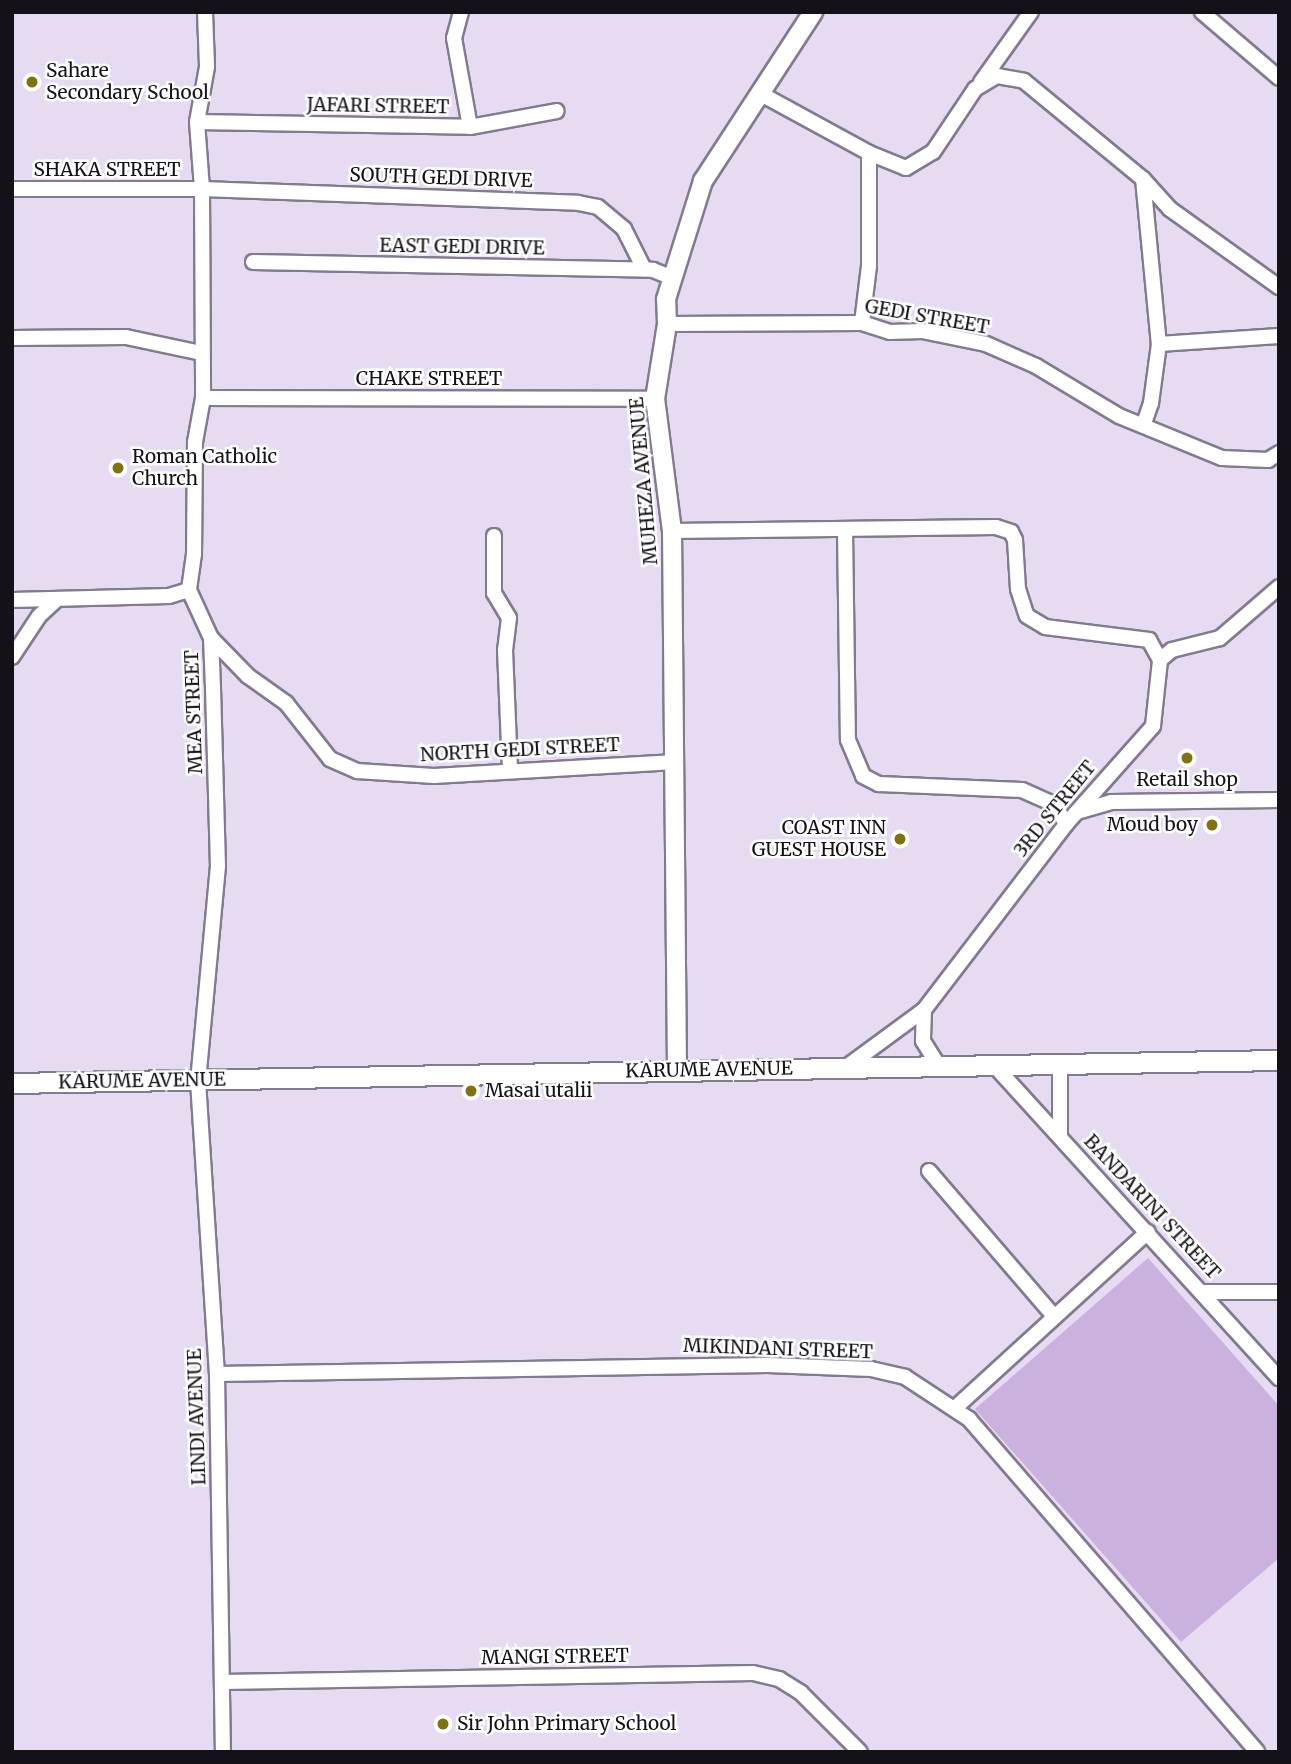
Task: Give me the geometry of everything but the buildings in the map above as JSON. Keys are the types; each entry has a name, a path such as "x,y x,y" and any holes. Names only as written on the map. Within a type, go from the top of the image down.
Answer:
{"main road":[{"name":"KARUME AVENUE","path":"12,1083 845,1068 937,1063 993,1065 1279,1060"}],"street":[{"path":"12,600 169,596 189,590 194,554 195,442 203,398 202,189 197,122 206,67 205,12"},
{"path":"461,12 454,38 470,127"},
{"name":"MUHEZA AVENUE","path":"677,1070 672,531 655,399 667,324 670,277 703,181 813,12"},
{"path":"761,94 869,153 906,168 919,164 933,152 1031,12"},
{"path":"1202,12 1279,78"},
{"path":"975,89 997,76 1024,81 1143,179 1171,209 1279,287"},
{"name":"JAFARI STREET","path":"197,122 470,127 557,111"},
{"path":"862,323 869,266 869,153"},
{"path":"1143,179 1158,344 1151,403 1143,426"},
{"name":"SHAKA STREET","path":"12,189 202,189"},
{"name":"SOUTH GEDI DRIVE","path":"202,189 578,202 598,207 624,229 644,270"},
{"name":"EAST GEDI DRIVE","path":"253,262 644,270 670,277"},
{"name":"GEDI STREET","path":"667,324 862,323 890,332 922,331 986,344 1036,366 1143,426 1222,458 1268,460 1279,453"},
{"path":"1158,344 1279,336"},
{"path":"12,338 126,337 201,353"},
{"name":"CHAKE STREET","path":"203,398 655,399"},
{"path":"672,531 996,527 1011,532 1020,606 1027,616 1045,627 1149,640 1160,660 1172,650 1220,638 1279,587"},
{"path":"845,530 848,740 863,776 879,784 1022,790 1055,805 1066,824"},
{"path":"494,536 494,593 509,618 505,650 510,768"},
{"name":"MEA STREET","path":"189,590 211,638 218,866 198,1081"},
{"path":"12,657 38,615 56,600"},
{"name":"NORTH GEDI STREET","path":"211,638 248,676 286,703 330,758 357,771 434,776 510,768 676,762"},
{"name":"3RD STREET","path":"845,1068 924,1010 1066,824 1153,726 1160,660"},
{"path":"1077,812 1111,802 1279,800"},
{"path":"924,1010 923,1041 937,1063"},
{"path":"1060,1063 1060,1134"},
{"name":"BANDARINI STREET","path":"993,1065 1205,1292 1279,1378"},
{"name":"LINDI AVENUE","path":"198,1081 217,1374 223,1752"},
{"path":"929,1171 1053,1315"},
{"path":"955,1408 1053,1315 1149,1232"},
{"path":"1205,1292 1279,1292"},
{"name":"MIKINDANI STREET","path":"217,1374 522,1367 838,1367 905,1377 969,1419 1257,1752"},
{"name":"MANGI STREET","path":"222,1682 753,1673 779,1679 801,1693 860,1752"}],"shaded area":[{"path":"1148,1258 1279,1406 1279,1558 1181,1642 975,1409"}],"place":[{"name":"Sahare Secondary School","path":"32,82"},
{"name":"Roman Catholic Church","path":"118,468"},
{"name":"Retail shop","path":"1187,758"},
{"name":"Moud boy","path":"1212,825"},
{"name":"COAST INN GUEST HOUSE","path":"900,839"},
{"name":"Masai utalii","path":"471,1091"},
{"name":"Sir John Primary School","path":"443,1724"}]}
